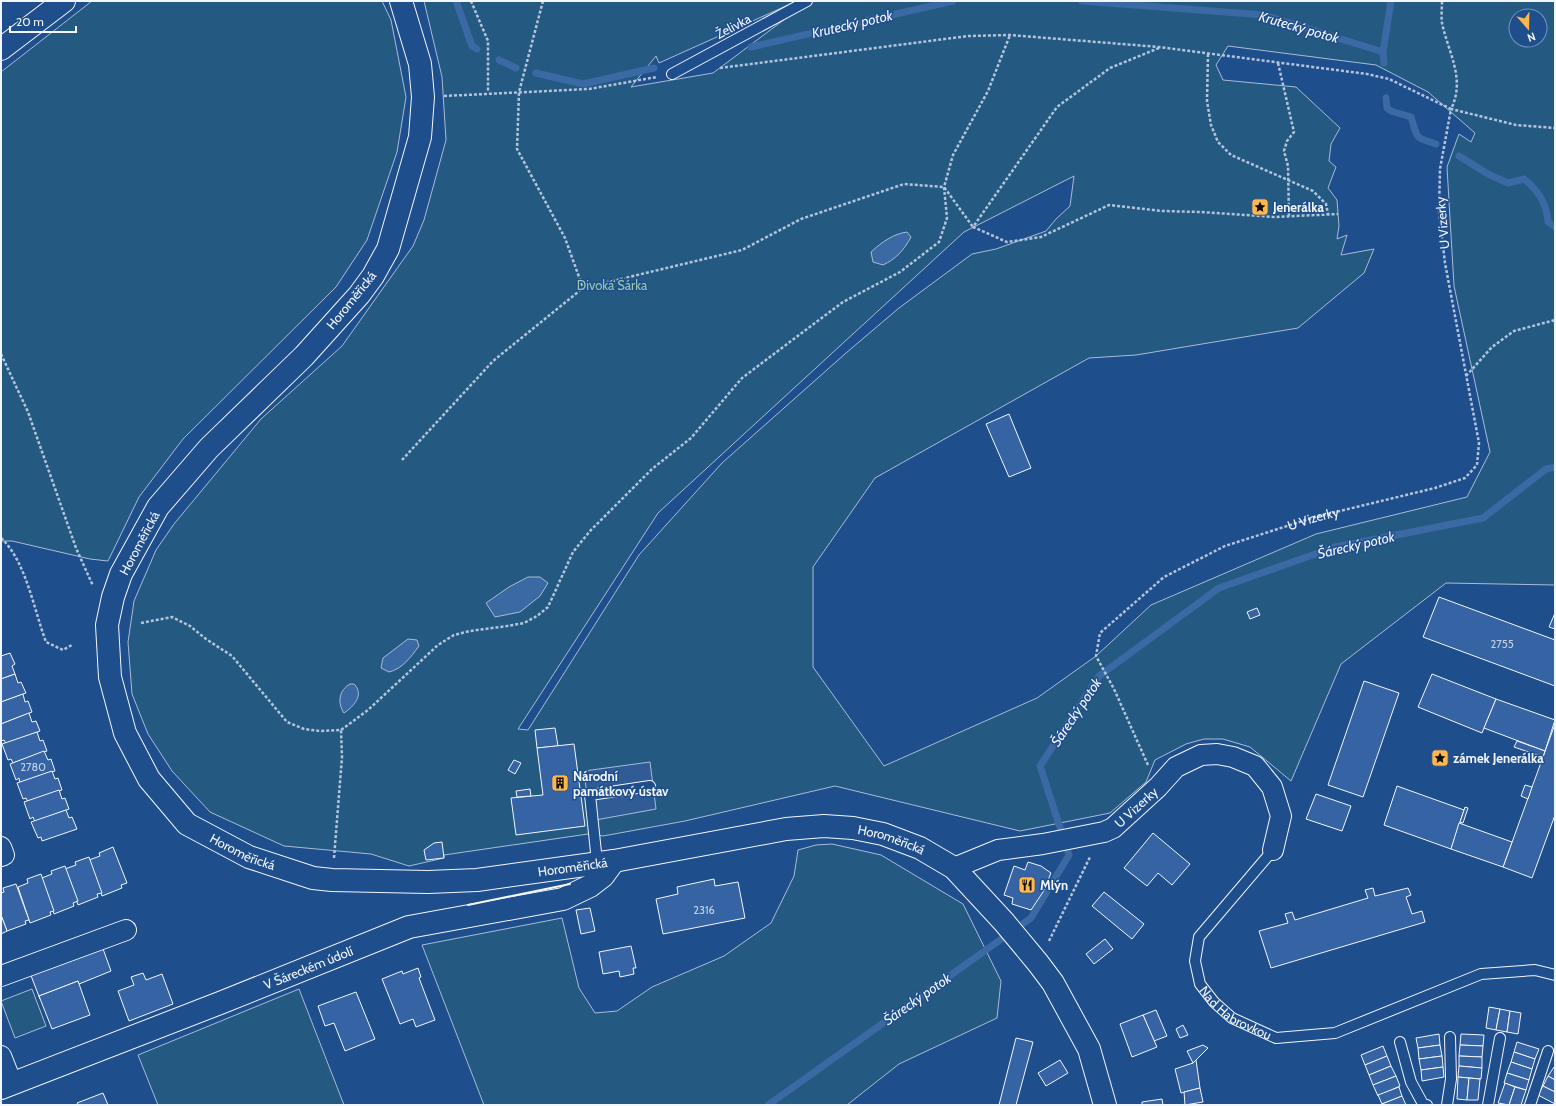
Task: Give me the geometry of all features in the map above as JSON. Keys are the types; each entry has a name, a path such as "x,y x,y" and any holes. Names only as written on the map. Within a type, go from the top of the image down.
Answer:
{"main road":[{"path":"1,49 64,1"},
{"name":"Horoměřická","path":"401,1 420,64 423,97 420,137 388,248 373,276 360,295 304,356 209,448 158,507 121,574 113,597 107,625 110,678 125,733 149,779 187,824 249,857 312,878 332,880 428,882 477,880 606,862 786,829 824,826 853,828 883,834 920,848 954,868 1023,945 1053,983 1068,1007 1089,1049 1105,1105"},
{"name":"V Šáreckém údolí","path":"7,1086 220,1003 409,926 563,899 590,886 603,876 606,862"}],"street":[{"name":"Nad Habrovkou","path":"1158,787 1176,767 1201,755 1217,754 1233,757 1255,766 1272,787 1281,816 1272,850"},
{"name":"U Vizerky","path":"954,868 998,850 1104,832 1113,828 1158,787"},
{"path":"1,847 4,855 1,856"},
{"path":"1,976 126,930"},
{"path":"1,1056 7,1086"}],"lane":[{"name":"Želivka","path":"672,74 807,1"},
{"path":"606,862 590,795 650,786"},
{"name":"Nad Habrovkou","path":"1272,850 1199,937 1196,961 1200,984 1214,1002 1232,1018 1276,1038 1335,1033 1481,974 1535,970 1555,975"},
{"path":"1447,1105 1451,1079 1450,1037"},
{"path":"1488,1105 1500,1038"},
{"path":"1400,1042 1411,1082 1423,1104 1427,1105"},
{"path":"1530,1105 1548,1051"}],"path":[{"path":"470,1 488,41 488,92"},
{"path":"543,1 519,92 517,149 565,238 582,288"},
{"name":"U Vizerky","path":"1158,787 1110,682 1096,656 1100,632 1164,577 1225,546 1315,517 1435,488 1465,478 1477,465 1479,443 1446,263 1439,211 1440,169 1451,109 1456,99 1457,82 1454,61 1442,22 1442,1"},
{"path":"718,68 968,36 1010,35 1159,47 1368,74 1389,79 1426,95 1451,109 1516,125 1555,128"},
{"path":"140,623 172,617 190,626 206,639 232,656 287,722 304,729 341,730 368,710 438,646 454,635 470,631 524,623 537,616 548,607 573,552 590,531 652,469 691,438 742,378 843,302 900,272 940,242 947,218 944,187 953,155 988,91 1010,35"},
{"path":"973,227 1056,107 1110,68 1159,47"},
{"path":"1208,54 1207,101 1211,125 1218,142 1231,155 1313,192 1326,204 1328,214"},
{"path":"1278,63 1294,132 1287,141 1284,151 1288,166 1289,217"},
{"path":"423,97 488,92 589,89 672,74"},
{"path":"402,460 493,361 582,288 742,250 801,219 904,184 944,187 973,227 1007,242 1040,237 1109,205 1162,211 1289,217 1338,214"},
{"path":"1466,376 1492,347 1514,331 1555,320"},
{"path":"1,354 28,412 76,548 93,587 113,597"},
{"path":"1,538 24,573 46,642 63,650 72,645"},
{"path":"332,880 342,757 341,730"},
{"path":"1045,948 1104,832"}],"green space":[{"path":"92,1 382,1 391,20 406,97 397,152 367,240 336,287 183,439 139,497 108,561 90,559 12,541 1,541 1,72"},
{"name":"Divoká Šárka","path":"424,1 797,1 659,63 656,56 631,87 713,73 809,1 1555,1 1555,585 1446,583 1341,664 1291,781 1250,747 1223,739 1204,739 1186,744 1155,760 1146,782 1110,813 1020,831 835,786 685,821 603,836 588,834 444,855 444,858 409,866 371,854 284,846 210,812 172,771 148,734 132,694 128,642 134,601 156,550 174,524 261,419 342,346 413,246 424,220 446,140 442,77","holes":["1228,46 1376,65 1428,92 1475,133 1471,142 1459,134 1447,167 1454,286 1490,452 1467,497 1316,534 1151,605 1096,656 1037,698 884,766 813,667 813,567 875,478 1089,358 1136,355 1298,328 1364,273 1374,249 1341,255 1347,235 1337,239 1339,226 1337,200 1328,188 1336,167 1329,161 1331,144 1340,128 1296,87 1223,80 1216,65","1074,176 1070,206 1046,231 996,249 972,254 899,308 722,463 639,555 528,730 518,729 658,513 964,232"]},
{"path":"832,844 881,855 963,904 1001,981 997,1018 899,1064 847,1105 484,1105 422,945 562,918 579,988 595,1013 617,1011 652,987 724,956 771,923 794,876 798,850 816,845"},
{"path":"32,989 46,1026 15,1038 1,1001"},
{"path":"299,989 344,1105 158,1105 138,1055"}],"shaded area":[{"path":"907,232 911,237 906,246 896,257 883,265 873,262 871,252 875,248 892,237"},
{"path":"528,577 540,577 548,583 540,596 520,612 495,617 486,603 509,587"},
{"path":"408,639 417,640 419,646 409,658 398,668 389,672 381,668 383,658"},
{"path":"350,684 354,684 357,688 358,696 354,704 344,713 340,705 340,697 343,690"},
{"path":"650,762 656,809 590,821 584,771"}],"building":[{"path":"1009,414 1031,468 1009,477 986,424"},
{"path":"1439,597 1555,640 1555,686 1423,637"},
{"path":"1257,608 1260,615 1250,619 1247,612"},
{"path":"1555,613 1555,629 1549,627"},
{"path":"10,653 15,664 12,666 15,674 1,679 1,656"},
{"path":"15,674 18,683 21,682 26,693 1,702 1,679"},
{"path":"1432,674 1496,699 1482,733 1418,707"},
{"path":"1364,681 1399,693 1363,797 1328,785"},
{"path":"23,694 25,702 28,701 32,712 1,724 1,702"},
{"path":"1496,699 1555,720 1545,751 1484,728"},
{"path":"29,713 32,722 36,721 40,731 6,744 4,740 1,741 1,724"},
{"path":"1555,724 1555,815 1532,878 1503,867"},
{"path":"555,728 558,746 537,748 535,730"},
{"path":"37,732 40,741 43,740 47,751 13,763 11,759 8,760 2,744"},
{"path":"1517,741 1545,751 1543,757 1514,747"},
{"name":"Národní památkový ústav","path":"574,744 585,826 516,835 511,798 543,795 537,748"},
{"path":"44,751 48,760 51,759 55,771 20,783 19,778 16,780 10,764"},
{"path":"514,760 521,763 515,774 508,770"},
{"path":"52,771 55,779 58,778 62,790 28,802 26,798 23,799 17,783"},
{"path":"1525,785 1532,787 1528,799 1521,796"},
{"path":"1397,786 1464,810 1451,849 1384,825"},
{"path":"530,789 531,796 517,797 516,791"},
{"path":"59,790 62,799 65,798 69,809 35,822 33,817 30,819 24,802"},
{"path":"1316,794 1351,806 1342,831 1306,819"},
{"path":"1465,807 1468,808 1463,823 1460,822"},
{"path":"66,810 69,818 72,817 77,829 42,841 41,837 38,838 31,822"},
{"path":"1459,823 1512,842 1503,867 1451,849"},
{"path":"1153,833 1190,864 1172,885 1158,873 1147,886 1124,868"},
{"path":"442,842 444,858 426,860 424,850 434,843"},
{"path":"113,847 127,883 121,885 122,888 102,896 89,860 100,856 99,853"},
{"path":"89,857 102,893 97,894 98,897 78,905 65,869 76,865 75,862"},
{"name":"Mlýn","path":"1028,862 1041,866 1051,873 1043,892 1031,910 1012,904 1013,898 1004,895 1014,866 1025,870"},
{"path":"65,866 78,901 73,903 74,906 54,914 42,878 52,874 51,871"},
{"path":"41,874 54,911 50,912 51,915 30,923 18,887 28,883 27,879"},
{"path":"714,879 715,886 738,882 745,918 663,934 656,899 678,894 677,887"},
{"path":"16,884 29,920 25,921 26,924 7,931 1,915 1,893 4,892 3,888"},
{"path":"1373,888 1375,896 1408,888 1411,895 1406,897 1412,914 1422,911 1425,922 1271,968 1259,931 1288,923 1285,914 1292,912 1295,920 1368,898 1365,890"},
{"path":"1104,892 1144,924 1132,939 1092,906"},
{"path":"590,908 595,931 581,934 576,910"},
{"path":"1,915 7,931 1,934"},
{"path":"1105,939 1113,949 1094,964 1086,954"},
{"path":"102,946 111,971 79,984 78,981 39,996 40,999 30,973"},
{"path":"631,946 636,968 633,968 634,974 620,977 619,971 603,974 599,952"},
{"path":"418,968 421,977 419,978 435,1020 416,1027 413,1019 400,1024 382,979 402,971 403,974"},
{"path":"143,973 146,980 162,974 173,1004 129,1021 118,991 134,985 131,977"},
{"path":"78,981 90,1015 52,1029 39,996"},
{"path":"356,992 375,1039 345,1051 334,1023 325,1026 318,1006"},
{"path":"1489,1007 1500,1009 1496,1030 1486,1028"},
{"path":"1500,1009 1510,1011 1507,1032 1496,1030"},
{"path":"1156,1010 1167,1036 1154,1041 1143,1015"},
{"path":"1510,1011 1521,1013 1518,1034 1507,1032"},
{"path":"1143,1015 1157,1047 1132,1057 1120,1024"},
{"path":"1183,1025 1188,1035 1180,1038 1176,1029"},
{"path":"1439,1034 1440,1045 1418,1048 1416,1038"},
{"path":"1461,1034 1484,1035 1483,1046 1460,1045"},
{"path":"1016,1038 1033,1042 1016,1105 999,1105"},
{"path":"1517,1042 1539,1049 1535,1059 1514,1052"},
{"path":"1203,1045 1208,1048 1193,1063 1187,1051"},
{"path":"1440,1045 1442,1056 1419,1059 1418,1048"},
{"path":"1460,1045 1483,1046 1482,1057 1459,1056"},
{"path":"1383,1046 1387,1056 1365,1065 1361,1055"},
{"path":"1514,1052 1535,1059 1532,1069 1511,1062"},
{"path":"1387,1056 1391,1066 1369,1075 1365,1065"},
{"path":"1442,1056 1443,1067 1421,1070 1419,1059"},
{"path":"1459,1056 1482,1057 1482,1068 1459,1066"},
{"path":"1060,1060 1068,1073 1046,1086 1038,1073"},
{"path":"1196,1060 1200,1088 1181,1093 1175,1069 1193,1063"},
{"path":"1511,1062 1532,1069 1529,1080 1507,1073"},
{"path":"1391,1066 1396,1076 1373,1085 1369,1075"},
{"path":"1459,1066 1482,1068 1481,1079 1458,1077"},
{"path":"1443,1067 1444,1077 1422,1081 1421,1070"},
{"path":"1555,1067 1555,1080 1548,1076"},
{"path":"1507,1073 1529,1080 1526,1090 1504,1083"},
{"path":"1396,1076 1400,1086 1378,1096 1373,1085"},
{"path":"1548,1076 1555,1080 1555,1092 1543,1086"},
{"path":"1458,1077 1469,1078 1467,1100 1457,1099"},
{"path":"1469,1078 1480,1079 1478,1100 1467,1100"},
{"path":"1505,1083 1515,1087 1509,1105 1498,1103"},
{"path":"1543,1086 1555,1092 1555,1104 1538,1095"},
{"path":"1399,1087 1402,1096 1382,1104 1378,1095"},
{"path":"1515,1087 1526,1090 1521,1105 1509,1105"},
{"path":"1200,1088 1203,1102 1185,1105 1184,1092"},
{"path":"103,1093 108,1105 78,1105 77,1103"},
{"path":"1402,1096 1406,1105 1382,1105 1382,1104"},
{"path":"1162,1099 1163,1105 1142,1105 1142,1102"}],"waterway":[{"name":"Krutecký potok","path":"456,1 472,46 477,49"},
{"name":"Krutecký potok","path":"751,47 953,1"},
{"name":"Krutecký potok","path":"1082,1 1264,15 1383,52 1384,63"},
{"path":"1383,52 1391,1"},
{"name":"Krutecký potok","path":"499,60 516,68"},
{"name":"Krutecký potok","path":"536,73 583,84 654,68"},
{"name":"Krutecký potok","path":"1386,98 1387,108 1391,111 1411,117 1418,136 1423,140 1436,144"},
{"name":"Krutecký potok","path":"1459,156 1488,174 1508,183 1524,179 1534,188 1541,198 1546,209 1548,222 1555,227"},
{"name":"Šárecký potok","path":"768,1105 1031,918 1069,855 1040,766 1099,676 1219,588 1335,547 1483,518 1546,469 1555,467"}],"wall":[{"path":"468,905 570,884"}],"place":[{"name":"Jenerálka","path":"1260,207"},
{"name":"zámek Jenerálka","path":"1440,758"},
{"name":"Národní památkový ústav","path":"560,783"},
{"name":"Mlýn","path":"1027,885"}]}
